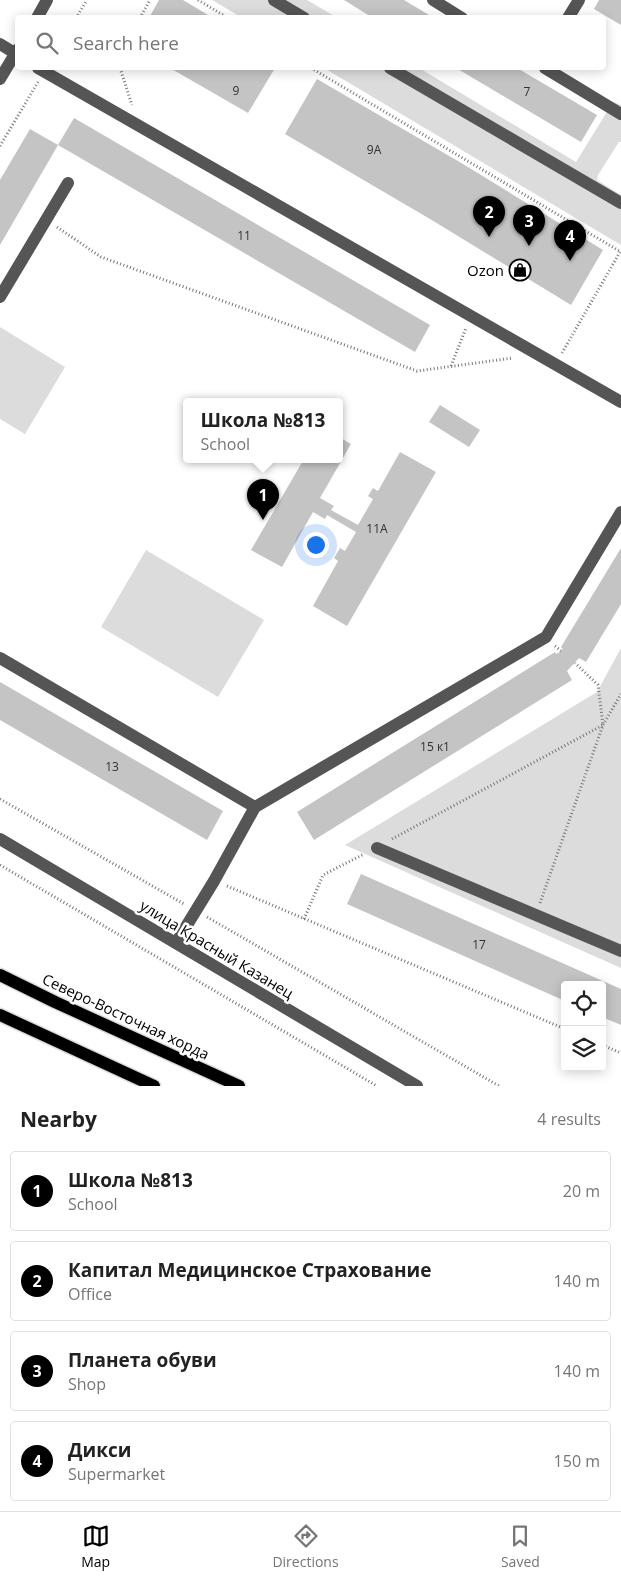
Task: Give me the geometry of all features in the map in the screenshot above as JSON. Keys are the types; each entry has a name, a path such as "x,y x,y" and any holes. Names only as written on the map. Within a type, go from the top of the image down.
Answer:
{"main road":[{"name":"Северо-Восточная хорда","path":"0,975 54,1002 239,1086"},
{"path":"0,1015 154,1086"}],"street":[{"path":"38,15 47,0"},
{"path":"274,0 299,15"},
{"path":"433,0 457,15"},
{"path":"570,15 579,0"},
{"path":"0,44 15,51"},
{"path":"0,79 15,55"},
{"path":"43,70 621,402"},
{"path":"393,70 621,203"},
{"path":"548,70 621,114"},
{"path":"0,297 68,183"},
{"path":"176,943 255,808 546,637 621,512"},
{"path":"0,658 255,808"},
{"name":"улица Красный Казанец","path":"0,839 416,1086"},
{"path":"376,848 621,951"}],"path":[{"path":"78,15 87,0"},
{"path":"142,15 150,0"},
{"path":"198,0 223,15"},
{"path":"0,146 40,70"},
{"path":"121,70 138,124"},
{"path":"315,70 621,252 555,364"},
{"path":"46,219 101,257 417,371 538,354"},
{"path":"451,366 471,316"},
{"path":"574,663 598,685 603,725"},
{"path":"536,915 603,725 621,694"},
{"path":"304,919 323,875 603,725"},
{"path":"0,800 499,1086"},
{"path":"0,865 378,1086"},
{"path":"214,880 561,1027"},
{"path":"606,1047 621,1053"}],"shaded area":[{"path":"212,0 307,0 333,15 238,15"},
{"path":"327,70 422,70 576,162 613,102 621,105 621,142 619,142 598,175 597,180 621,195 621,245"},
{"path":"0,327 65,367 25,434 0,419"},
{"path":"146,550 264,620 218,697 101,627"},
{"path":"621,648 621,968 345,845 597,692"}],"building":[{"path":"159,0 183,0 208,15 151,15"},
{"path":"344,0 404,0 429,15 368,15"},
{"path":"599,0 621,0 621,25 606,15 594,9"},
{"path":"173,70 274,70 248,113"},
{"path":"459,70 520,70 597,115 581,142"},
{"path":"317,79 463,164 603,250 571,305 285,134"},
{"path":"74,118 430,325 415,352 58,145"},
{"path":"30,129 58,145 0,245 0,180"},
{"path":"440,405 480,430 469,447 429,422"},
{"path":"343,439 351,444 343,458"},
{"path":"400,452 436,472 347,626 313,606 338,561 334,558 340,548 345,551 356,532 327,515 325,519 313,512 282,567 251,550 302,463 340,463 320,498 334,506 331,510 358,525 373,499 368,496 373,488 378,491"},
{"path":"621,548 621,604 586,662 579,658 567,671 572,680 314,840 297,812 555,652 556,654 560,652 563,649 561,647"},
{"path":"0,682 223,811 207,840 0,720"},
{"path":"361,874 603,981 561,981 561,999 347,904"},
{"path":"606,982 621,989 621,1025 606,1019"}],"place":[{"name":"Капитал Медицинское Страхование","path":"489,237"},
{"name":"Планета обуви","path":"529,246"},
{"name":"Дикси","path":"570,261"},
{"name":"Ozon","path":"520,270"},
{"name":"Школа №813","path":"263,520"}]}
